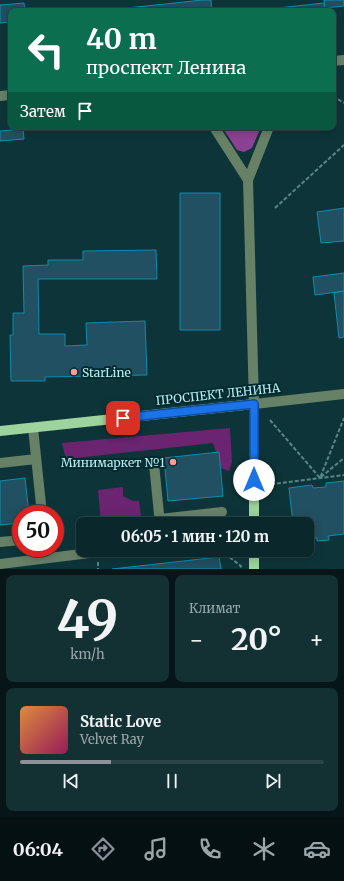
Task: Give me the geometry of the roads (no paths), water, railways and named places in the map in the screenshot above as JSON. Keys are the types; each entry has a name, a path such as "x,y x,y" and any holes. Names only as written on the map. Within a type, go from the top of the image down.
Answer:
{"main road":[{"name":"ПРОСПЕКТ ЛЕНИНА","path":"0,431 254,404"},
{"path":"254,404 254,517"},
{"path":"254,557 254,569"}],"street":[{"path":"216,130 248,180"},
{"path":"254,404 248,180 268,130"},
{"name":"ПРОСПЕКТ ЛЕНИНА","path":"254,404 344,394"},
{"path":"32,428 41,505"},
{"path":"0,463 36,460"},
{"path":"154,464 160,517"},
{"path":"188,517 222,512"},
{"path":"0,542 12,541"},
{"path":"0,564 76,555"}],"place":[{"name":"StarLine","path":"74,372"},
{"name":"Минимаркет №1","path":"173,462"}]}
